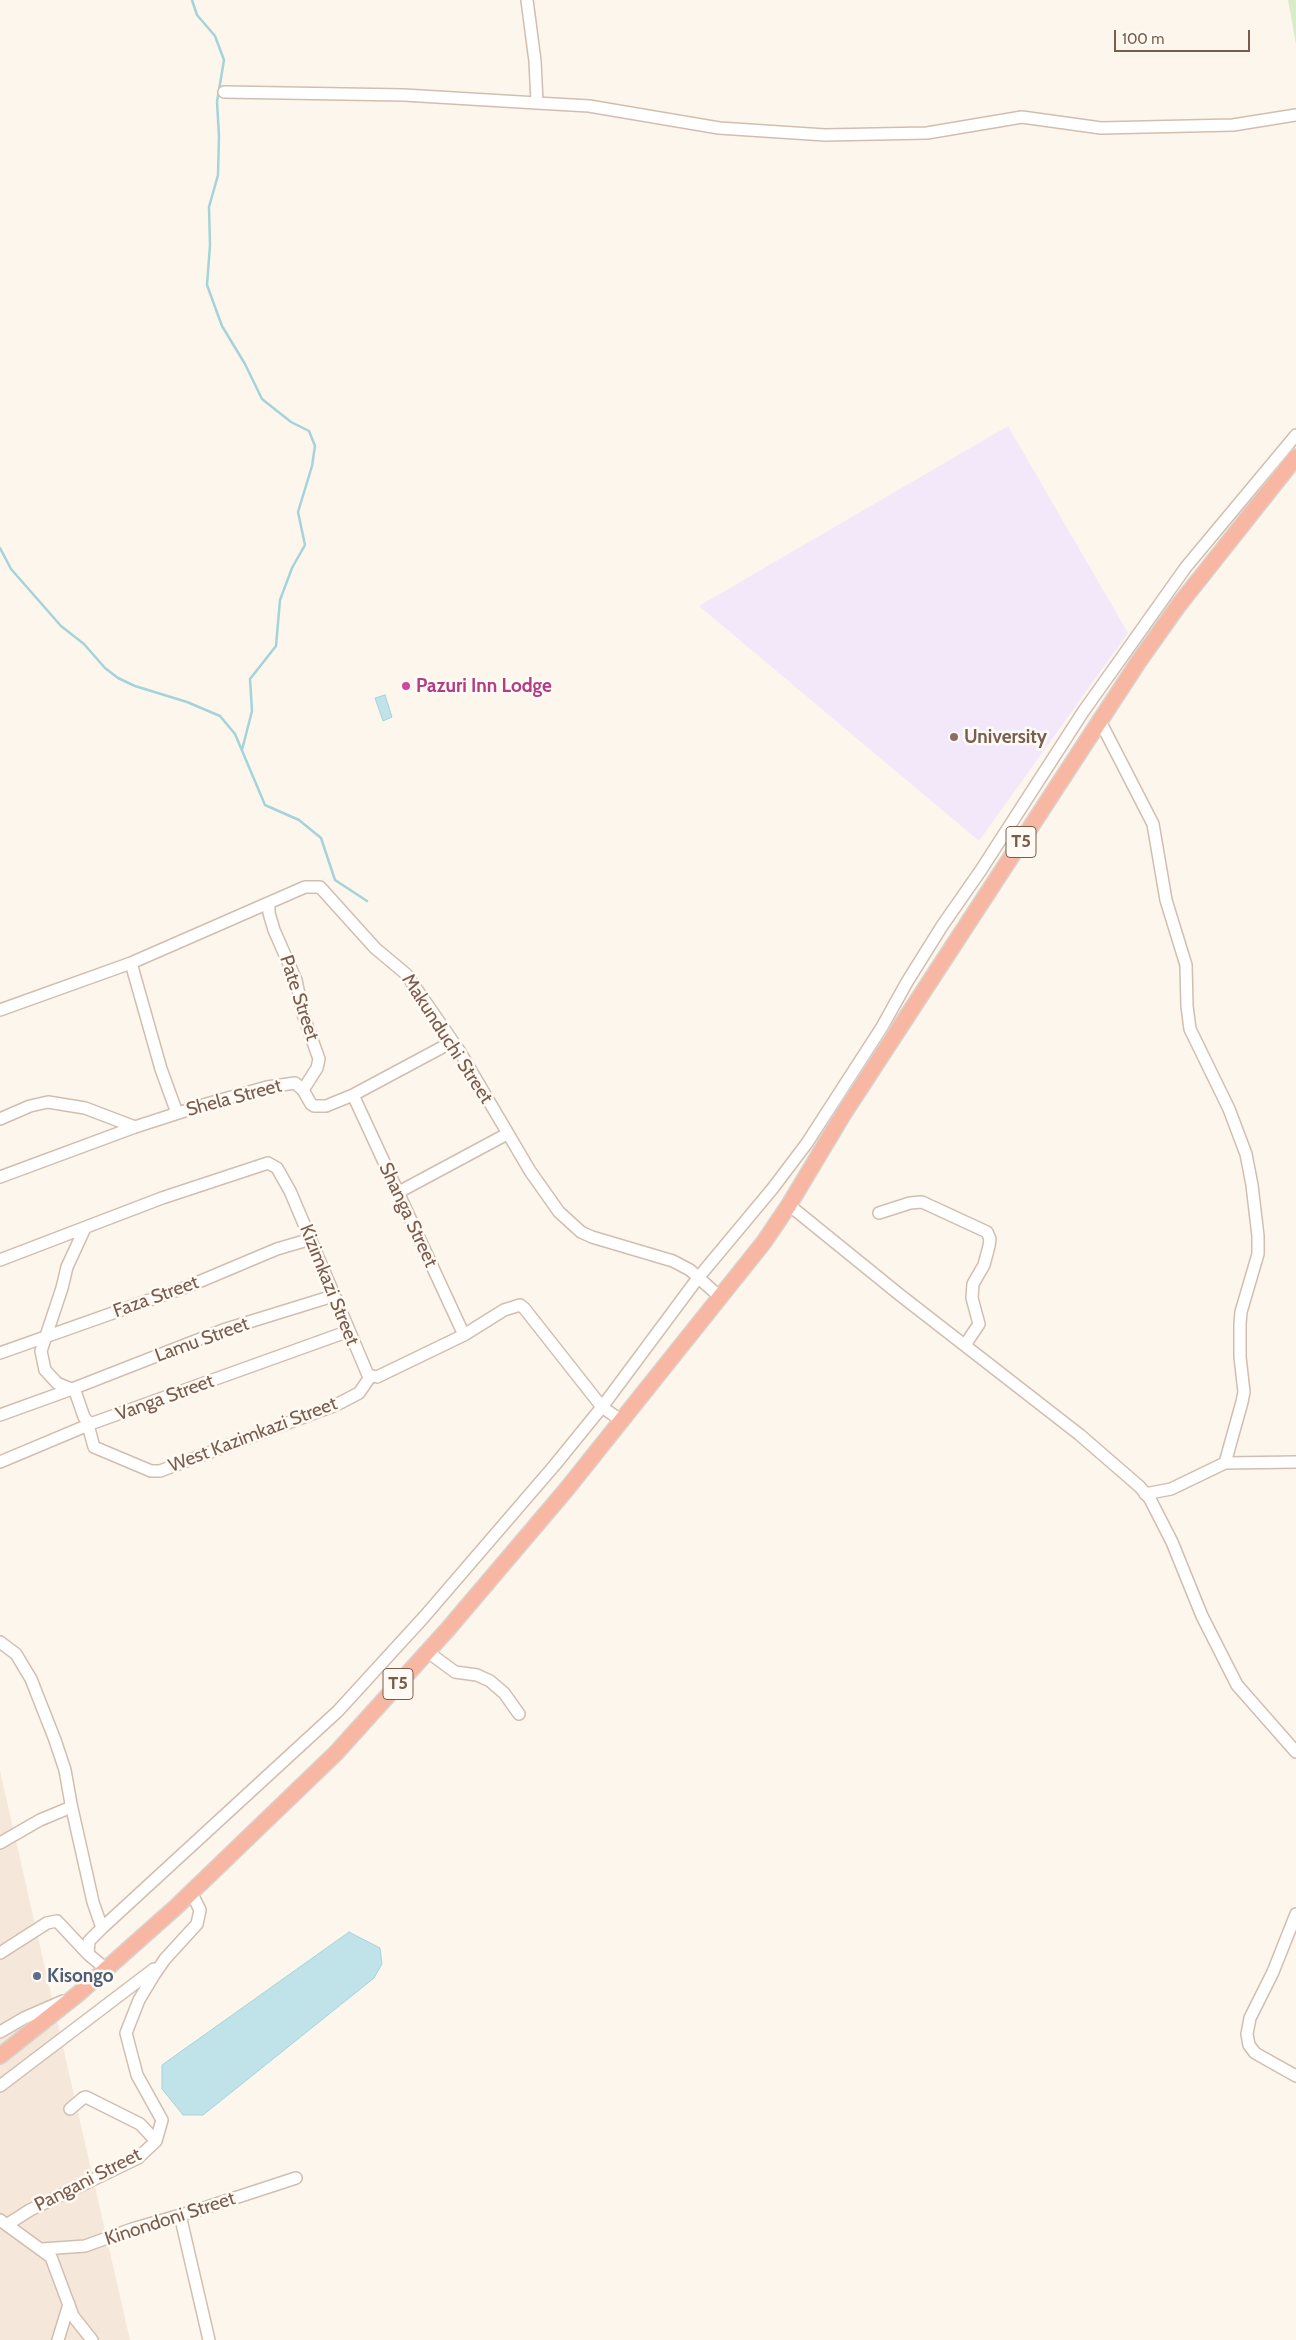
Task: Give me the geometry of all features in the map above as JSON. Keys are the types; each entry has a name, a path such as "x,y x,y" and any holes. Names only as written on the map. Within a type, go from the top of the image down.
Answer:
{"highway":[{"name":"T5","path":"0,2056 78,1994 106,1969 191,1892 336,1753 428,1652 622,1421 748,1265 789,1205 853,1098 1100,721 1178,606 1296,457"}],"street":[{"path":"527,0 535,61 537,103"},
{"path":"224,92 404,95 589,106 719,128 825,135 927,133 1022,118 1102,128 1251,124 1296,115"},
{"path":"88,1954 89,1942 102,1928 338,1710 424,1617 554,1466 602,1407 698,1278 773,1188 807,1143 882,1027 942,926 1109,675 1186,568 1296,435"},
{"path":"1100,721 1152,824 1166,900 1186,965 1187,1006 1190,1029 1229,1109 1246,1154 1252,1185 1258,1236 1258,1254 1241,1312 1240,1357 1244,1392 1225,1463"},
{"name":"Makunduchi Street","path":"0,1010 131,963 306,887 320,887 375,948 406,974 452,1042 530,1172 559,1212 581,1232 673,1261 698,1278 721,1298"},
{"name":"Pate Street","path":"269,904 269,913 274,930 293,972 303,1014 319,1059 317,1068 303,1090"},
{"path":"131,963 160,1069 178,1113"},
{"name":"Shela Street","path":"0,1177 135,1127 286,1083 295,1083 303,1090 314,1106 326,1106 353,1095 452,1042"},
{"name":"Shanga Street","path":"353,1095 464,1335"},
{"path":"0,1119 30,1106 48,1102 84,1108 135,1127"},
{"path":"397,1193 507,1134"},
{"name":"Kizimkazi Street","path":"0,1260 162,1198 268,1163 277,1168 290,1191 362,1364 370,1377"},
{"path":"879,1213 910,1203 922,1202 987,1232 990,1239 984,1265 973,1284 972,1298 979,1324 965,1345"},
{"path":"789,1205 900,1295 1080,1435 1145,1494 1172,1542 1202,1616 1237,1685 1296,1752"},
{"path":"72,1389 56,1383 45,1370 41,1356 44,1339 62,1288 66,1267 85,1228"},
{"name":"Faza Street","path":"0,1353 44,1339 189,1286 277,1249 311,1239"},
{"name":"Lamu Street","path":"72,1389 223,1330 333,1296"},
{"path":"370,1377 377,1377 464,1335 504,1310 516,1305 522,1306 602,1407 622,1421"},
{"name":"Vanga Street","path":"72,1389 75,1391 84,1417 90,1424 124,1414 349,1332"},
{"name":"West Kazimkazi Street","path":"90,1424 94,1447 151,1471 160,1471 336,1405 359,1393 370,1377"},
{"path":"0,1415 72,1389"},
{"path":"0,1462 90,1424"},
{"path":"1145,1494 1171,1488 1225,1463 1296,1462"},
{"path":"0,1642 16,1654 31,1678 55,1740 65,1770 93,1902 102,1928"},
{"path":"428,1652 455,1672 477,1675 490,1681 504,1693 519,1714"},
{"path":"0,1843 40,1820 69,1808 71,1804"},
{"name":"Pangani Street","path":"4,2222 138,2158 156,2141 162,2120 137,2075 126,2036 139,2000 161,1964 193,1931 200,1918 200,1910 191,1892"},
{"path":"1296,1914 1273,1972 1250,2018 1247,2034 1249,2045 1255,2053 1296,2076"},
{"path":"0,1953 47,1923 57,1921 88,1954 106,1969"},
{"path":"0,2086 161,1964"},
{"path":"0,2032 24,2018 78,1994"},
{"path":"70,2108 86,2097 135,2121 156,2141"},
{"name":"Kinondoni Street","path":"42,2250 85,2246 127,2230 296,2178"},
{"path":"180,2215 209,2340"},
{"path":"4,2222 53,2260 73,2316 92,2340"},
{"path":"58,2340 69,2304"}],"shaded area":[{"name":"University","path":"1008,426 1128,633 979,841 699,606"},
{"path":"0,1771 130,2340 0,2340"}],"green space":[{"path":"1288,0 1296,0 1296,44"}],"water":[{"path":"385,695 392,717 383,721 375,698"},
{"path":"349,1932 380,1948 382,1964 374,1978 203,2115 183,2115 162,2089 162,2065"}],"waterway":[{"path":"192,0 197,15 215,36 224,60 217,102 219,136 218,175 209,207 210,245 207,285 222,326 245,364 262,399 291,422 309,431 315,446 312,466 298,512 305,545 292,568 280,600 276,646 250,679 252,711 242,750"},
{"path":"0,548 11,569 61,626 84,644 105,668 118,678 135,686 187,702 220,716 235,734 265,805 299,820 321,838 335,880 367,901"}],"place":[{"name":"Pazuri Inn Lodge","path":"406,686"},
{"name":"University","path":"954,737"},
{"name":"Kisongo","path":"37,1976"}]}
